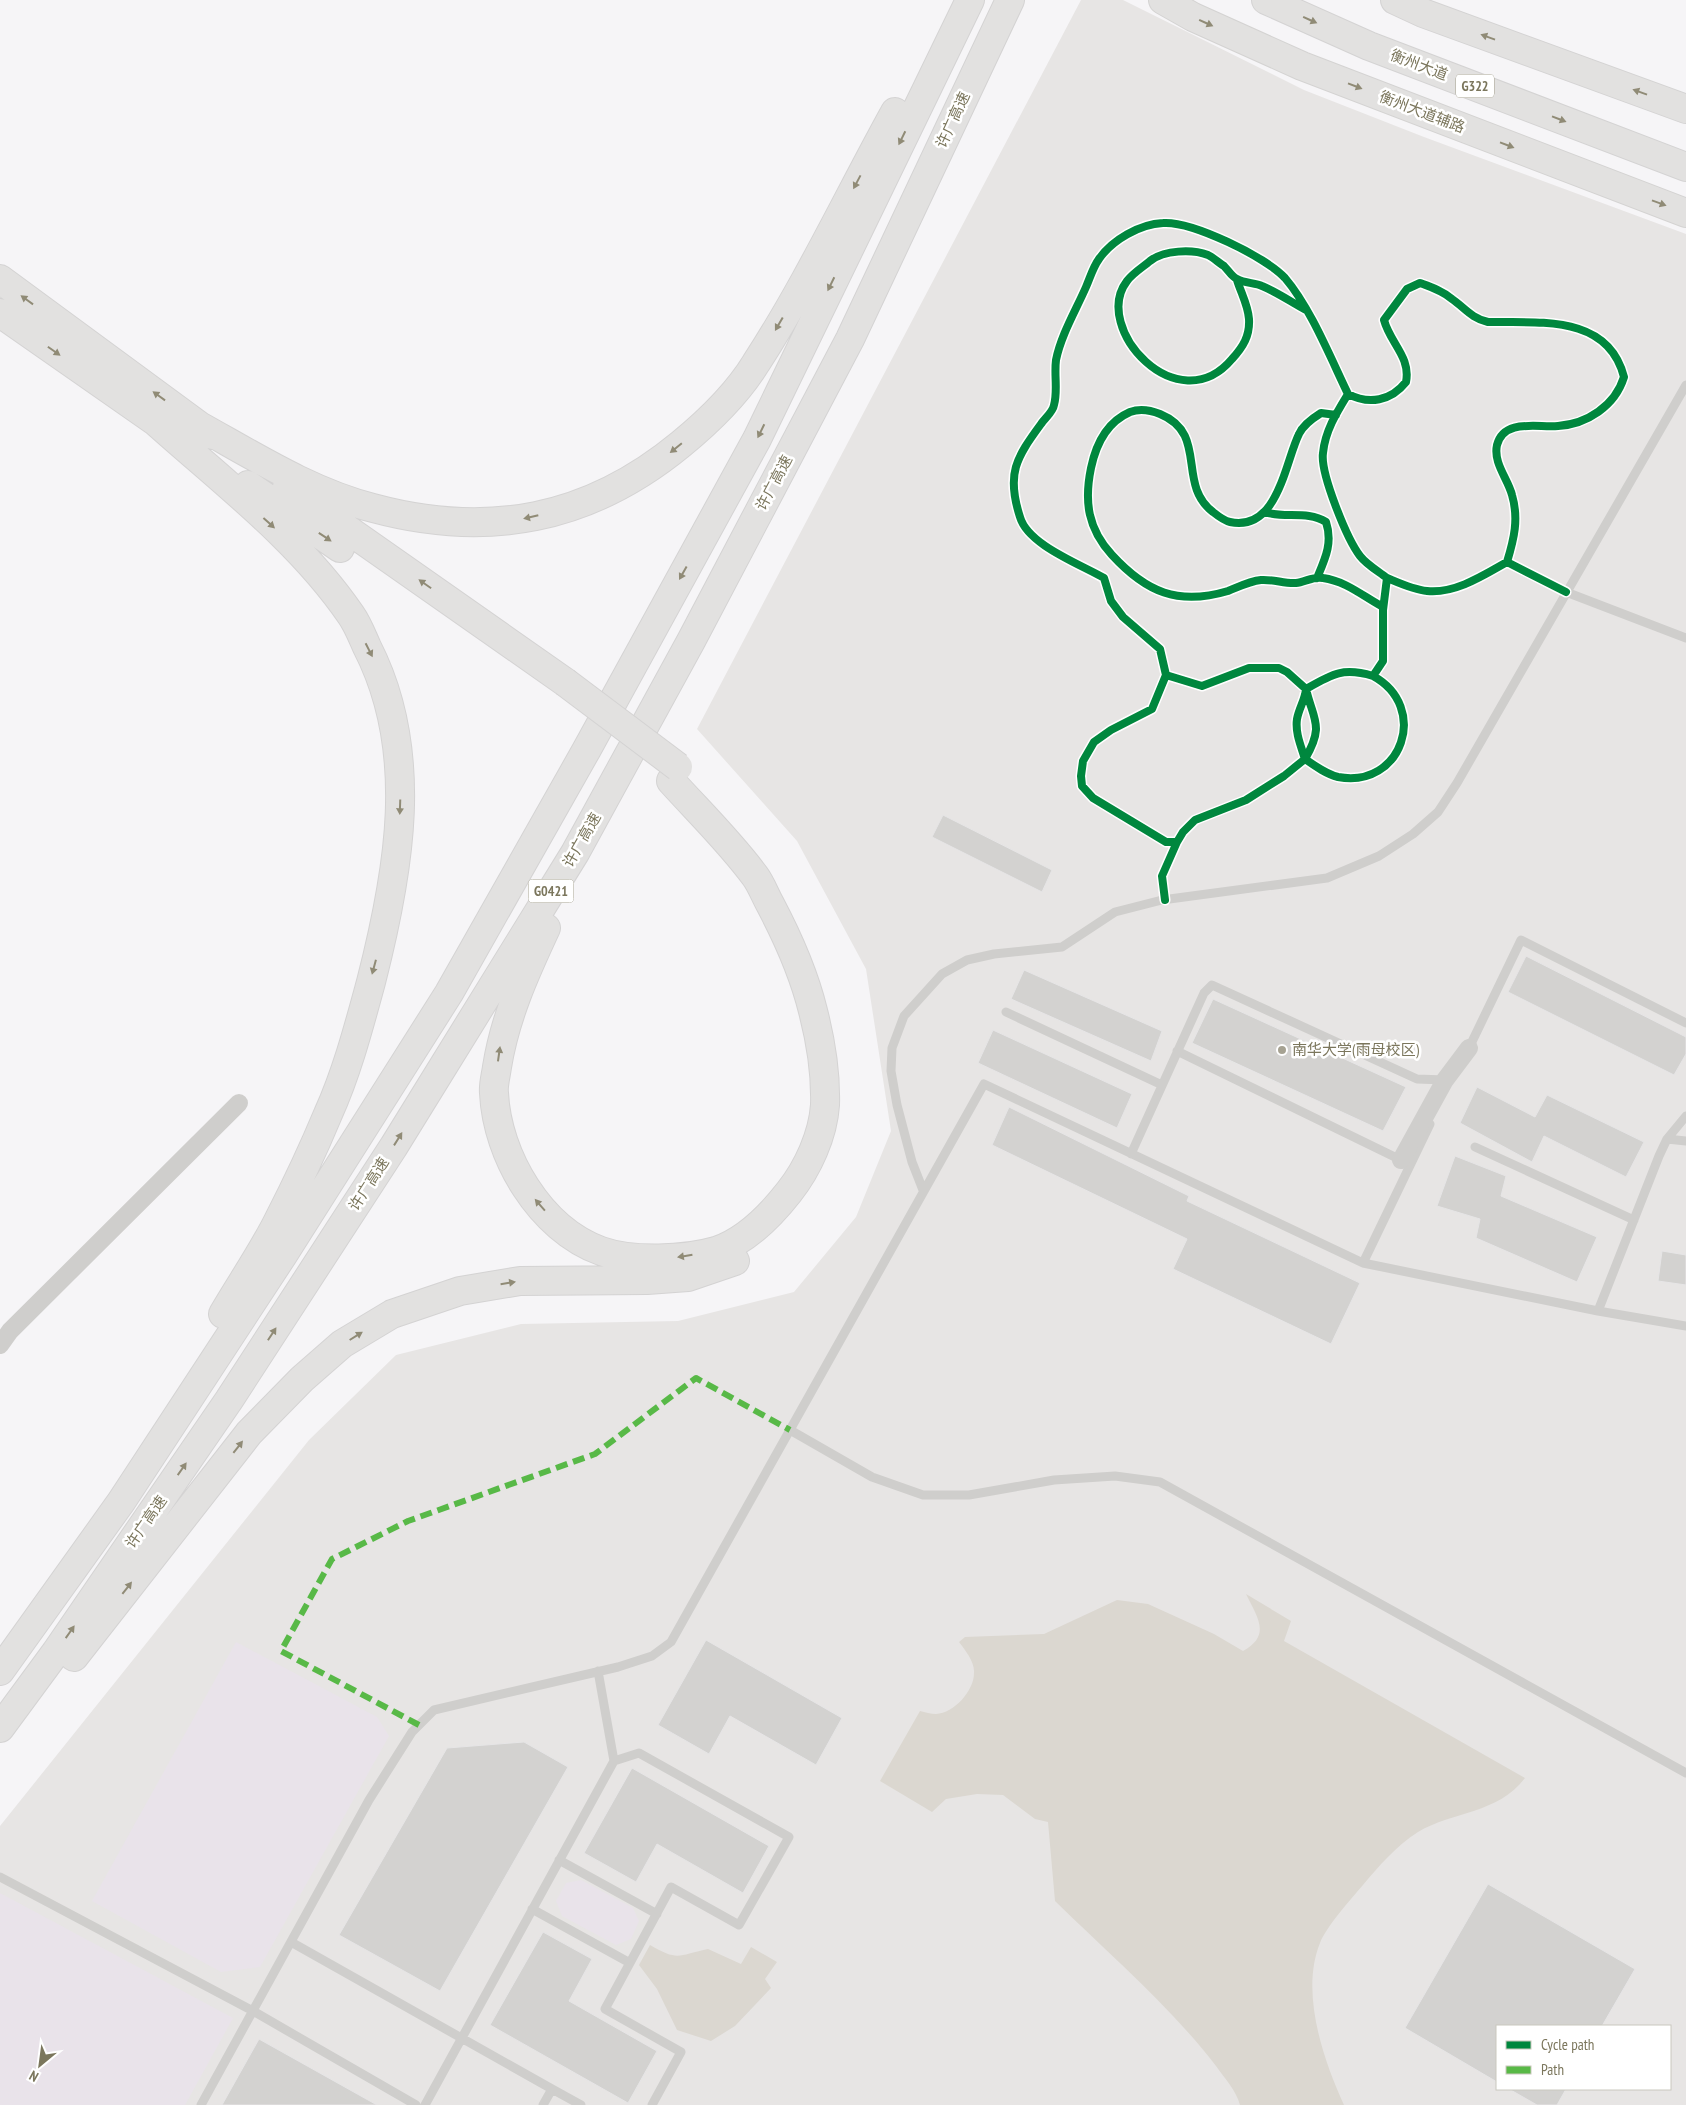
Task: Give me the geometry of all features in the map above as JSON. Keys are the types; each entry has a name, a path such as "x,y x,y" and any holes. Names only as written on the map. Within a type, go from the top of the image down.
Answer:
{"main road":[{"path":"198,425 299,481 372,508 444,523 514,521 565,509 615,490 662,460 696,432 724,404 756,365 802,284 954,0"},
{"name":"G0421","path":"0,1672 132,1485 283,1255 448,993 587,749 757,439 970,0"},
{"name":"许广高速","path":"0,1728 56,1652 235,1392 394,1146 575,853 692,641 850,339 1010,0"},
{"name":"衡州大道辅路","path":"1163,0 1193,17 1302,66 1686,213"},
{"name":"衡州大道","path":"1266,0 1369,46 1686,167"},
{"path":"1395,0 1423,13 1686,109"},
{"path":"0,279 562,690 718,807 758,854 782,890 802,931 821,983 839,1060 840,1104 834,1143 817,1181 798,1209 764,1241 736,1261 688,1277 647,1280 520,1281 460,1291 392,1314 342,1344 302,1379 249,1433 0,1751"},
{"path":"0,313 154,421 562,690"},
{"path":"674,774 756,877 782,927 807,987 823,1051 825,1107 817,1142 800,1178 775,1210 748,1233 718,1250 680,1257 639,1258 601,1251 566,1232 538,1204 518,1173 502,1137 494,1092 501,1044 517,991 560,900 658,731 750,563 799,461 827,382"},
{"path":"0,1643 78,1535 192,1367 281,1214 330,1111 359,1027 381,942 399,838 401,782 395,724 380,670 352,616 301,551 154,421"}],"street":[{"path":"1401,1160 1445,1080 1469,1048"},
{"path":"0,1345 10,1331 239,1103"}],"lane":[{"path":"923,1190 912,1162 897,1105 891,1071 892,1048 904,1016 942,974 967,960 994,954 1062,947 1115,912 1162,900 1328,878 1379,856 1413,834 1438,812 1458,783 1684,385 1686,385"},
{"path":"1566,592 1686,638"},
{"path":"1363,1263 1521,940 1686,1023"},
{"path":"1131,1154 1204,992 1212,985 1417,1079 1445,1080"},
{"path":"1006,1012 1162,1085"},
{"path":"1177,1051 1401,1160"},
{"path":"201,2105 369,1800 412,1732 434,1710 598,1672 652,1656 671,1642 984,1084 1363,1263 1598,1311 1686,1326"},
{"path":"1598,1311 1667,1139 1686,1116"},
{"path":"1667,1139 1686,1141"},
{"path":"1475,1147 1634,1220"},
{"path":"790,1430 872,1477 924,1495 969,1495 1054,1480 1115,1476 1160,1482 1686,1773"},
{"path":"424,2105 614,1761 598,1672"},
{"path":"614,1761 638,1753 789,1837 739,1925 671,1887 605,2009 682,2052 652,2105"},
{"path":"560,1860 657,1914"},
{"path":"0,1876 253,2011 416,2105"},
{"path":"532,1909 630,1963"},
{"path":"291,1942 581,2105"},
{"path":"543,2105 552,2089"}],"shaded area":[{"name":"南华大学(雨母校区)","path":"1081,0 1123,0 1304,90 1424,137 1686,234 1686,2105 0,2105 0,1826 309,1440 396,1355 521,1324 678,1321 794,1292 856,1217 891,1131 866,969 797,841 697,729"},
{"path":"1246,1594 1291,1621 1284,1641 1525,1778 1502,1799 1475,1811 1432,1825 1410,1838 1395,1850 1375,1871 1339,1913 1323,1936 1314,1962 1313,2004 1322,2046 1344,2105 1240,2105 1236,2094 1216,2066 1179,2022 1055,1901 1048,1822 1035,1819 1003,1795 977,1794 946,1799 932,1812 880,1781 920,1711 934,1714 943,1713 950,1710 967,1694 973,1680 974,1669 969,1656 959,1642 965,1637 1044,1634 1117,1600 1148,1604 1214,1634 1243,1651 1252,1645 1260,1632 1258,1618"},
{"path":"236,1642 377,1717 389,1736 260,1967 221,1972 92,1901"},
{"path":"581,1880 633,1908 639,1921 631,1939 616,1945 562,1916 556,1901 566,1883"},
{"path":"0,1893 233,2018 185,2105 0,2105"},
{"path":"650,1945 667,1954 679,1956 708,1949 741,1964 751,1947 777,1962 765,1979 771,1988 735,2026 711,2041 677,2030 657,1989 639,1965"}],"building":[{"path":"943,815 1052,870 1042,892 932,837"},
{"path":"1526,956 1686,1037 1686,1054 1674,1075 1508,992"},
{"path":"1024,970 1162,1031 1151,1061 1011,999"},
{"path":"1213,999 1406,1087 1383,1131 1192,1043"},
{"path":"993,1030 1132,1094 1117,1128 978,1063"},
{"path":"1477,1087 1535,1117 1547,1095 1644,1142 1626,1177 1544,1136 1532,1162 1460,1123"},
{"path":"1009,1107 1189,1196 1187,1201 1360,1283 1331,1344 1173,1269 1187,1239 992,1145"},
{"path":"1455,1156 1506,1176 1501,1196 1597,1237 1577,1282 1476,1238 1480,1219 1437,1206"},
{"path":"1662,1251 1686,1255 1686,1285 1658,1281"},
{"path":"706,1640 842,1718 816,1765 730,1716 709,1754 658,1725"},
{"path":"524,1742 568,1767 440,1991 339,1935 447,1748"},
{"path":"632,1768 769,1846 743,1893 657,1844 636,1882 584,1853"},
{"path":"1488,1884 1635,1969 1603,2025 1496,2025 1496,2081 1405,2028"},
{"path":"543,1932 592,1959 569,2001 657,2051 628,2103 490,2025"},
{"path":"259,2039 377,2105 222,2105"},
{"path":"1511,2090 1565,2090 1557,2105 1537,2105"}],"marked path":[{"path":"419,1725 281,1651 332,1559 408,1521 595,1454 696,1378 790,1430"}],"cycle path":[{"path":"1165,900 1162,876 1177,842 1166,842 1093,798 1082,786 1081,776 1083,761 1094,742 1111,730 1152,709 1166,675 1160,649 1123,617 1111,601 1104,578 1056,553 1033,536 1025,527 1020,517 1014,489 1016,467 1020,457 1032,436 1053,408 1056,394 1056,360 1065,332 1093,269 1111,245 1127,234 1145,226 1163,223 1176,224 1209,234 1262,260 1285,278 1303,303 1348,394 1364,399 1372,400 1387,397 1406,382 1406,365 1384,320 1407,289 1420,283 1445,294 1473,315 1488,322 1529,322 1569,326 1587,332 1603,342 1616,357 1624,377 1614,397 1607,405 1589,417 1569,425 1523,426 1514,428 1507,431 1497,445 1497,458 1510,489 1515,512 1514,537 1507,562 1566,592"},
{"path":"1237,280 1248,314 1247,336 1232,359 1211,376 1188,380 1166,375 1146,362 1130,343 1121,322 1119,300 1127,281 1156,257 1170,253 1186,251 1208,255 1224,266 1235,278 1268,288 1306,310"},
{"path":"1348,394 1326,437 1323,462 1335,506 1348,536 1360,556 1387,578"},
{"path":"1336,415 1321,413 1303,428 1294,446 1284,477 1269,506 1259,516 1246,522 1230,522 1219,517 1202,501 1196,488 1189,446 1184,434 1175,423 1160,414 1149,411 1138,410 1130,412 1115,422 1099,442 1089,480 1088,504 1090,514 1098,535 1112,555 1137,578 1150,587 1164,593 1194,597 1228,591 1257,581 1296,583 1320,578 1339,582 1383,607"},
{"path":"1265,512 1280,515 1311,516 1326,522 1329,537 1328,544 1317,578"},
{"path":"1166,675 1202,686 1249,668 1279,668 1287,672 1306,689 1323,679 1345,672 1363,673 1373,676 1383,661 1383,610 1387,578 1427,591 1448,590 1459,587 1507,562"},
{"path":"1306,689 1316,723 1316,730 1315,738 1305,759 1334,776 1360,777 1378,771 1392,758 1401,743 1404,725 1401,707 1390,690 1373,676"},
{"path":"1177,842 1183,832 1195,820 1246,800 1284,776 1305,759 1297,724 1306,689"}],"place":[{"name":"南华大学(雨母校区)","path":"1282,1050"}]}
